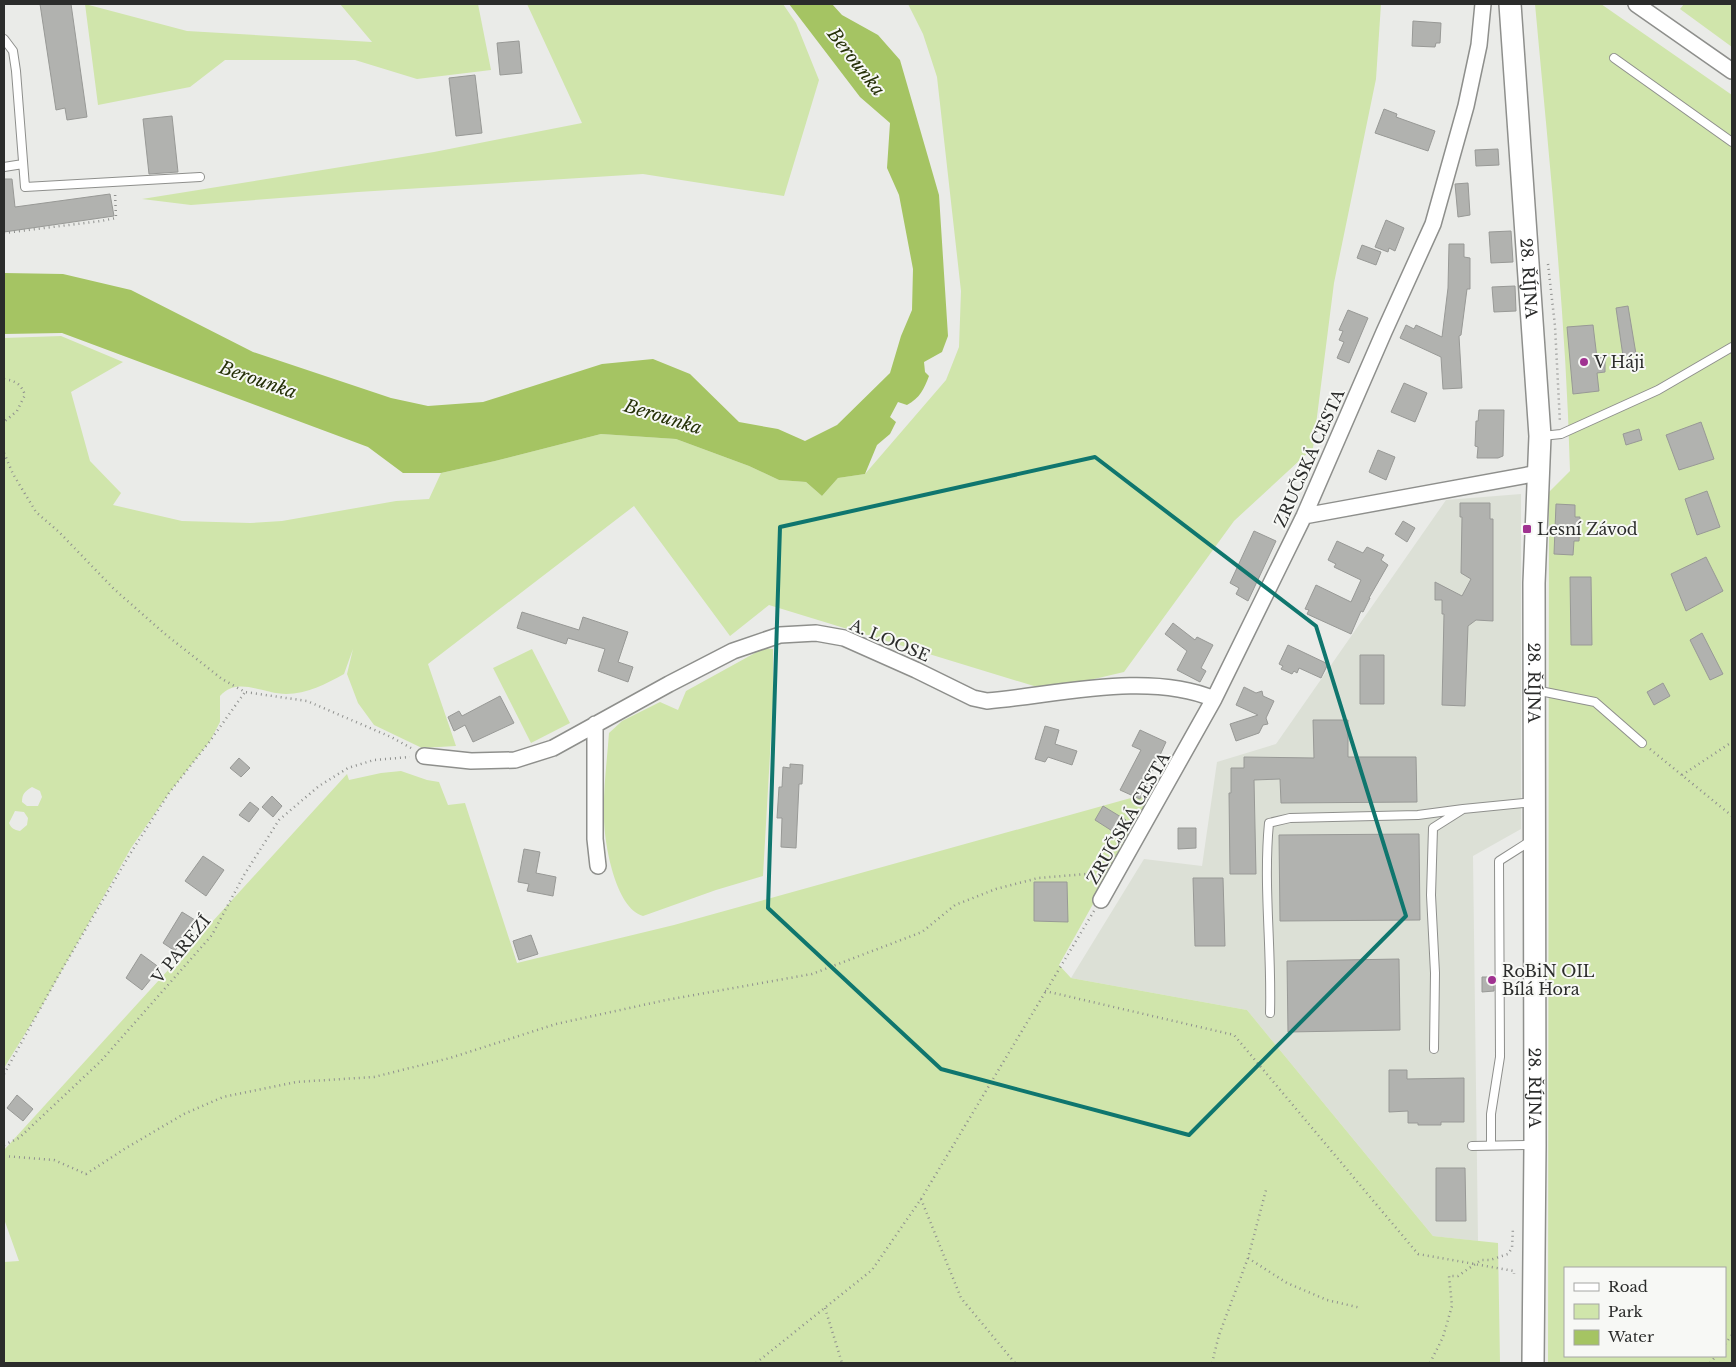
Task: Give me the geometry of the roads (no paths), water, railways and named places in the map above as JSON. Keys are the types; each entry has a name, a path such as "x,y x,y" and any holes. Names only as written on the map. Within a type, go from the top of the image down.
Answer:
{"main road":[{"name":"28. ŘÍJNA","path":"1510,4 1540,436 1534,583 1536,1146 1533,1363"}],"street":[{"name":"ZRUČSKÁ CESTA","path":"1101,900 1214,699 1304,516 1433,224 1466,106 1479,45 1483,4"},
{"path":"1643,6 1732,71"},
{"path":"1304,516 1539,473"},
{"name":"A. LOOSE","path":"424,756 471,761 515,760 552,748 733,651 780,635 816,633 844,638 973,698 988,701 1114,686 1148,685 1201,693 1214,699"},
{"path":"595,724 595,840 598,866"}],"lane":[{"path":"4,39 13,51 14,58 25,187 200,177"},
{"path":"1614,58 1732,142"},
{"path":"4,166 24,164"},
{"path":"1540,436 1561,434 1658,390 1732,347"},
{"path":"1534,690 1594,702 1642,743"},
{"path":"1270,1014 1271,978 1266,854 1269,822 1290,818 1418,815 1534,802"},
{"path":"1434,1049 1435,973 1431,894 1433,828 1463,809"},
{"path":"1491,1146 1491,1114 1500,1057 1500,862 1534,839"},
{"path":"1472,1146 1536,1146"}],"water":[{"name":"Berounka","path":"789,4 832,4 842,15 878,35 900,60 939,195 948,336 942,352 924,362 925,372 929,376 918,396 907,405 898,402 890,417 896,422 890,434 877,445 865,474 838,478 822,496 806,482 779,480 749,466 676,439 601,434 441,473 403,473 368,447 62,333 4,334 4,273 63,274 131,290 253,352 391,398 428,406 483,402 602,364 653,359 690,374 739,422 778,429 805,441 837,425 890,373 901,336 912,310 913,269 899,195 887,168 890,123 860,97"}],"place":[{"name":"V Háji","path":"1584,362"},
{"name":"Lesní Závod","path":"1527,529"},
{"name":"RoBiN OIL Bílá Hora","path":"1492,980"}]}
